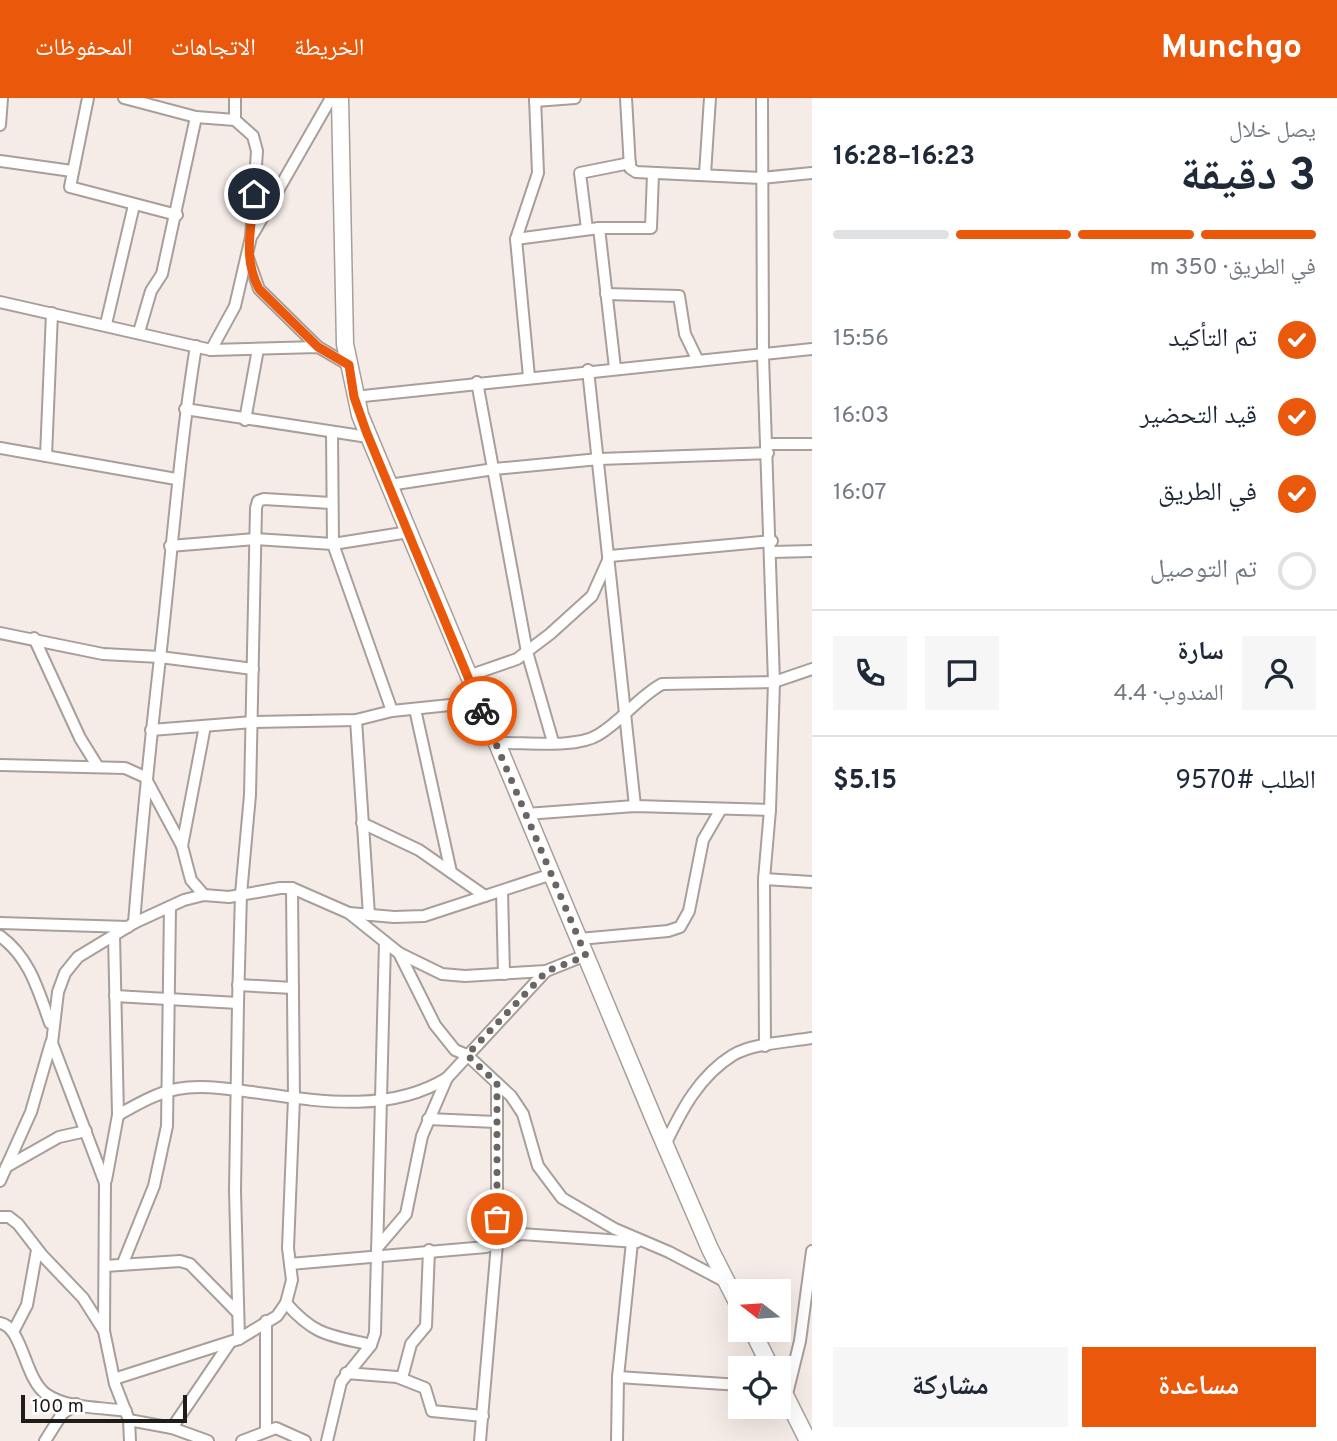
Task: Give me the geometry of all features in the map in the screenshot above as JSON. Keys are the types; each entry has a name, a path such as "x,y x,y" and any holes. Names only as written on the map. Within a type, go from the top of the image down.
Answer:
{"street":[{"path":"0,125 2,98"},
{"path":"88,98 69,181 73,190 177,215"},
{"path":"124,98 149,101 196,117 235,120 253,136 257,151 251,237 235,306 211,350"},
{"path":"235,98 235,120"},
{"path":"251,237 331,98"},
{"path":"340,98 344,316 354,397 478,702 665,1145 728,1284"},
{"path":"529,377 516,239 538,173 535,100 575,98"},
{"path":"626,98 630,163 633,171 761,178 812,173"},
{"path":"705,174 710,98"},
{"path":"762,98 764,356 772,547 774,682 770,810 764,878 765,1046"},
{"path":"139,332 151,291 162,274 177,215 196,117"},
{"path":"0,161 72,171"},
{"path":"587,229 580,173 630,163"},
{"path":"516,239 599,228 651,228 653,174"},
{"path":"106,324 134,205"},
{"path":"599,228 615,368"},
{"path":"247,256 259,289 318,347 349,365"},
{"path":"606,295 679,296 685,334 698,361"},
{"path":"0,302 211,350 318,347"},
{"path":"46,456 52,313"},
{"path":"131,925 176,479 196,346"},
{"path":"245,420 258,349"},
{"path":"354,397 588,370 764,356 812,349"},
{"path":"588,370 635,806"},
{"path":"477,382 527,652 554,742"},
{"path":"185,409 368,437"},
{"path":"332,432 333,544 392,711"},
{"path":"389,485 494,469 812,444"},
{"path":"0,448 176,479"},
{"path":"172,1428 234,1342 237,1312 237,1003 253,722 255,539 258,502 264,499 331,503"},
{"path":"170,546 255,539 333,544 409,532"},
{"path":"610,556 772,547 812,551"},
{"path":"468,676 517,659 527,652 592,596 610,556"},
{"path":"0,633 103,654 160,657 253,669"},
{"path":"34,638 74,726 98,767"},
{"path":"496,743 585,741 599,734 662,684 774,682 812,669"},
{"path":"151,730 253,722 356,720 392,711 478,702"},
{"path":"415,709 451,872"},
{"path":"356,720 369,915"},
{"path":"183,846 205,726"},
{"path":"0,765 125,768 145,778 183,846 191,880 204,895"},
{"path":"526,814 635,806 770,810"},
{"path":"579,939 668,931 680,927 689,911 699,851 721,809"},
{"path":"362,823 419,850 485,896"},
{"path":"349,913 424,916 552,874"},
{"path":"764,878 812,882"},
{"path":"114,1379 234,1342 276,1316 286,1303 292,1280 288,1248 294,1098 292,888"},
{"path":"0,1181 32,1112 52,1043 58,992 65,973 78,957 131,925 170,907 204,895 292,888 349,913 399,953 442,974 465,976 547,971 586,956"},
{"path":"502,891 504,974"},
{"path":"122,1264 150,1197 162,1157 167,1126 170,907"},
{"path":"0,923 131,925"},
{"path":"114,935 118,1115 105,1183 104,1331 114,1379 128,1415 130,1441"},
{"path":"0,936 11,944 31,970 52,1029"},
{"path":"327,1441 345,1373 371,1345 375,1333 385,942"},
{"path":"399,953 435,1025 455,1050 467,1055 497,1083 523,1114 538,1166 562,1198 595,1219 728,1284"},
{"path":"377,1252 406,1214 428,1119 447,1078 547,971"},
{"path":"238,985 293,988"},
{"path":"116,996 237,1003"},
{"path":"665,1145 683,1108 703,1081 734,1054 812,1038"},
{"path":"52,1043 105,1183"},
{"path":"118,1115 166,1092 194,1087 338,1102 381,1100 427,1090 447,1078"},
{"path":"480,1441 497,1244 497,1083"},
{"path":"428,1119 496,1122"},
{"path":"6,1167 60,1137 86,1131"},
{"path":"0,1217 9,1217 18,1224 37,1250 83,1298 104,1331"},
{"path":"290,1264 377,1252 497,1244 521,1234 646,1243"},
{"path":"617,1441 618,1377 632,1242"},
{"path":"14,1331 27,1305 37,1250"},
{"path":"402,1378 411,1344 426,1326 429,1250"},
{"path":"791,1364 800,1341 812,1251"},
{"path":"105,1266 180,1261 190,1264 237,1312"},
{"path":"286,1303 304,1324 319,1333 371,1345"},
{"path":"266,1321 266,1431"},
{"path":"0,1323 14,1331 39,1389 60,1401 128,1415 208,1441"},
{"path":"800,1341 812,1343"},
{"path":"345,1373 402,1378 425,1388 432,1411 482,1416"},
{"path":"618,1377 728,1384"},
{"path":"45,1441 62,1414 76,1404"},
{"path":"791,1408 808,1441"},
{"path":"242,1441 276,1428 305,1441"}],"way so far":[{"path":"482,711 586,956 547,971 467,1055 497,1083 497,1219"}],"route":[{"path":"254,194 247,256 253,278 259,289 318,347 349,365 354,397 366,431 482,711"}]}
